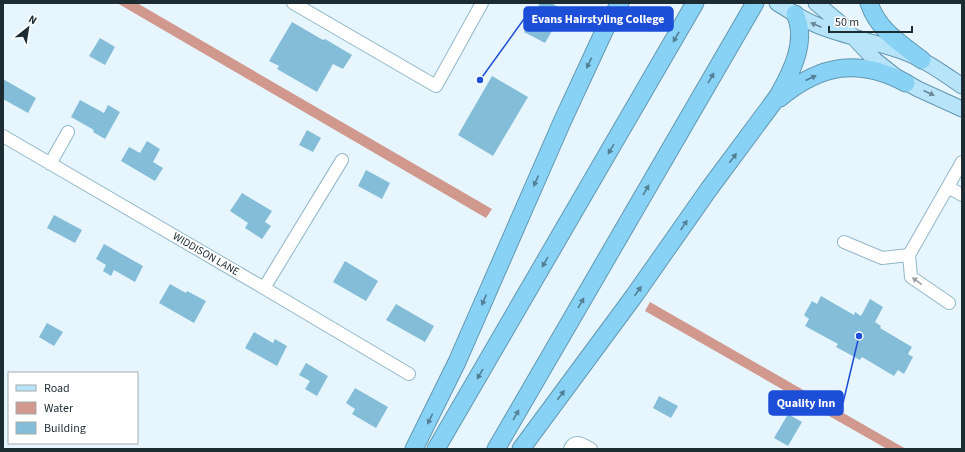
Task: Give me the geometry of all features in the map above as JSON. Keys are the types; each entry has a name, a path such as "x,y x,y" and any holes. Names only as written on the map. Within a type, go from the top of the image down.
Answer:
{"highway":[{"path":"414,449 457,362 616,3"},
{"path":"606,27 620,3"},
{"path":"436,449 695,3"},
{"path":"496,449 755,3"},
{"path":"869,3 873,14 890,36 922,60"},
{"path":"521,449 634,296 778,96 786,82 797,53 800,32 798,20 795,14"},
{"path":"769,109 779,99 802,82 827,71 840,68 850,67 869,69 882,72 906,83"}],"main road":[{"path":"777,3 819,26 890,47 922,60 962,86"},
{"path":"816,3 840,23 875,60 895,76 906,83 962,110"}],"street":[{"path":"294,3 436,86 482,3"},
{"path":"50,164 68,132"},
{"name":"WIDDISON LANE","path":"3,136 409,374"},
{"path":"264,288 342,160"},
{"path":"949,303 911,277 909,255 962,162"},
{"path":"948,187 962,195"},
{"path":"844,242 882,258 909,255"},
{"path":"570,449 575,443 582,443 591,449"}],"water":[{"path":"117,3 137,3 492,209 486,218"},
{"path":"650,302 906,449 887,449 645,311"}],"building":[{"path":"540,3 551,3 564,10 545,43 524,32"},
{"path":"292,22 352,55 343,69 333,64 317,92 277,69 279,66 269,61"},
{"path":"100,38 115,47 105,65 89,56"},
{"path":"492,76 528,97 493,156 458,135"},
{"path":"3,79 36,98 28,113 3,99"},
{"path":"80,100 104,113 108,105 120,112 105,139 93,132 94,130 71,117"},
{"path":"307,130 321,138 313,152 299,145"},
{"path":"147,141 160,149 153,162 163,168 155,181 121,161 129,147 140,153"},
{"path":"366,170 390,183 382,199 358,186"},
{"path":"242,193 272,211 265,222 271,226 262,239 245,228 248,223 230,211"},
{"path":"54,215 82,230 75,243 47,228"},
{"path":"104,244 143,266 135,282 114,270 111,276 103,271 106,265 96,259"},
{"path":"345,261 378,281 366,301 333,282"},
{"path":"170,284 186,293 187,291 206,301 194,323 159,303"},
{"path":"821,296 854,315 855,312 861,316 870,299 883,307 875,322 881,326 880,328 912,347 908,354 913,357 904,374 898,370 894,376 862,357 860,360 836,347 838,344 805,326 809,319 804,315 812,301 817,304"},
{"path":"396,304 434,326 425,342 386,320"},
{"path":"47,323 63,332 54,346 39,337"},
{"path":"254,332 273,343 275,339 287,346 277,366 245,348"},
{"path":"306,363 328,376 317,396 305,389 310,381 299,375"},
{"path":"355,388 388,407 376,428 352,414 355,409 346,403"},
{"path":"659,396 678,406 671,418 653,408"},
{"path":"788,414 802,422 788,446 774,438"}],"place":[{"name":"Evans Hairstyling College","path":"480,80"},
{"name":"Quality Inn","path":"859,336"}]}
